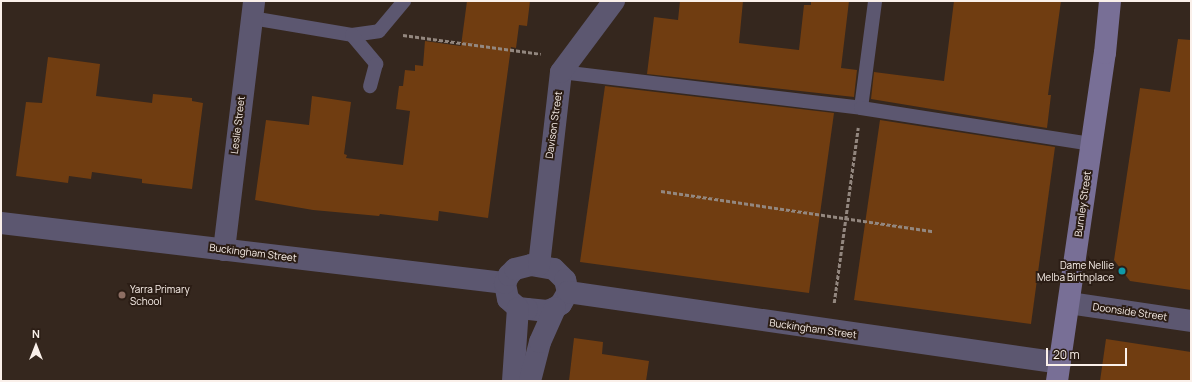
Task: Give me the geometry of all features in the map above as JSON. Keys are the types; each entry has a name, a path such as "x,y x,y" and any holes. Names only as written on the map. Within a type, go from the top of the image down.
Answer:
{"main road":[{"name":"Burnley Street","path":"1058,372 1092,144 1108,28 1110,1"},
{"name":"Burnley Street","path":"1108,28 1116,1"}],"street":[{"name":"Davison Street","path":"539,265 562,72 614,1"},
{"name":"Leslie Street","path":"224,250 253,10"},
{"name":"Buckingham Street","path":"1,224 505,283"},
{"path":"530,381 540,342 561,300 562,275 554,269 539,265 514,269 505,283 508,299 518,308 537,311 561,300"},
{"name":"Buckingham Street","path":"561,300 1058,372"},
{"name":"Doonside Street","path":"1069,303 1191,321"},
{"path":"513,381 518,308"}],"lane":[{"path":"253,10 352,35 379,31 404,1"},
{"path":"861,108 875,1"},
{"path":"352,35 376,64 370,86"},
{"path":"562,72 861,108 1092,144"}],"path":[{"path":"379,31 541,54"},
{"path":"834,303 861,108"},
{"path":"661,191 933,231"}],"building":[{"path":"467,1 530,1 527,26 519,25 516,48 511,47 488,218 439,211 438,221 380,214 379,216 313,210 255,200 266,120 309,125 312,96 351,102 344,154 347,155 346,158 403,165 410,111 396,109 399,86 403,86 405,70 415,71 415,65 423,66 425,41 461,46"},
{"path":"680,1 743,1 739,43 799,50 804,5 811,5 811,1 849,1 841,68 857,70 854,97 647,74 654,17 678,20"},
{"path":"954,1 1061,1 1048,95 1051,95 1047,128 871,99 874,72 944,81"},
{"path":"1178,39 1191,40 1191,290 1130,281 1114,260 1140,88 1170,92"},
{"path":"48,57 100,64 96,96 152,103 153,94 192,98 192,101 203,103 192,189 142,183 142,179 92,172 91,179 69,176 68,183 16,176 26,102 42,103"},
{"path":"605,86 834,113 809,293 580,262"},
{"path":"880,120 1055,147 1031,324 854,300"},
{"path":"574,338 603,342 602,354 649,361 646,381 569,381"},
{"path":"1106,339 1191,352 1191,381 1100,381"}],"place":[{"name":"Dame Nellie Melba Birthplace","path":"1122,271"},
{"name":"Yarra Primary School","path":"122,295"}]}
